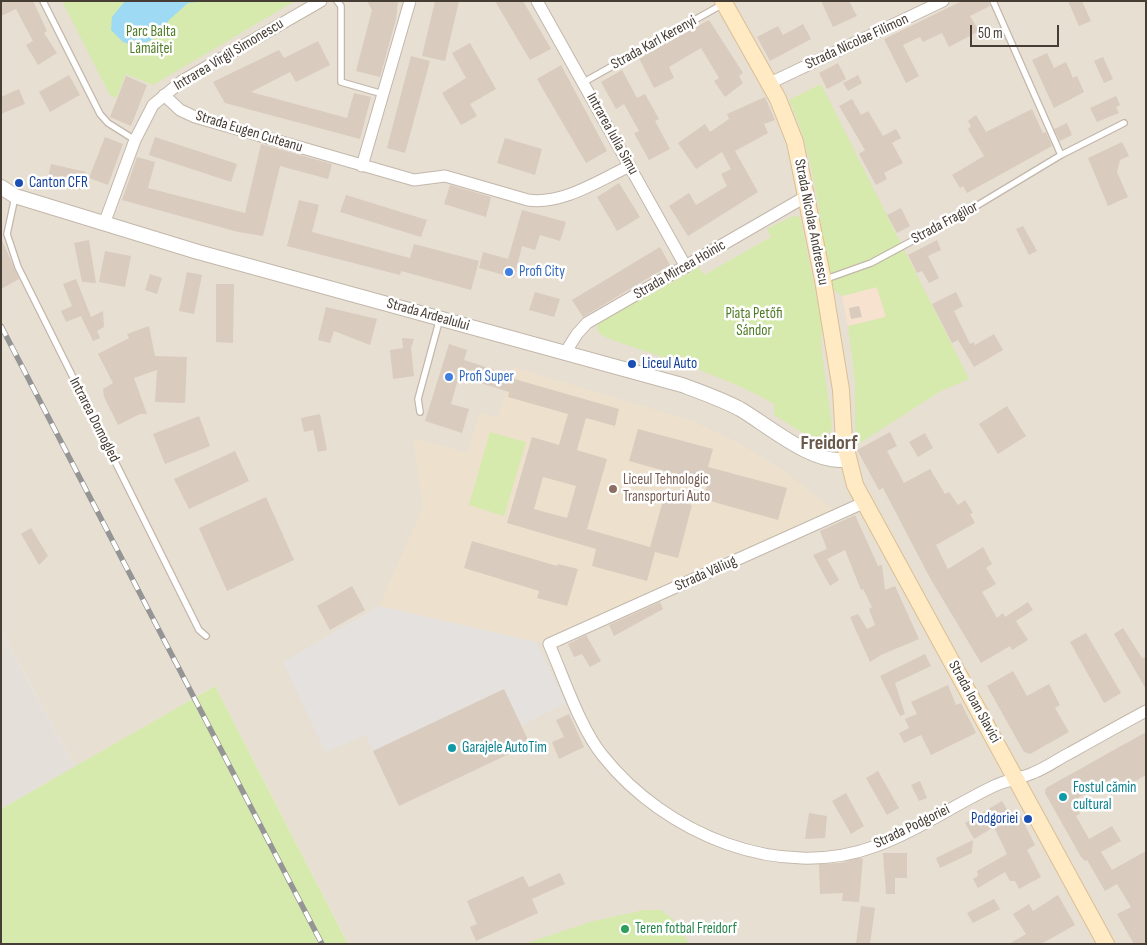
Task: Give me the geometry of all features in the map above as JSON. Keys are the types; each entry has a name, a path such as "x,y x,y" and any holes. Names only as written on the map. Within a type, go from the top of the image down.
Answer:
{"main road":[{"name":"Strada Nicolae Andreescu","path":"723,2 770,83 793,135 823,280 841,390 847,459"},
{"name":"Strada Ioan Slavici","path":"847,459 863,503 1106,944"}],"street":[{"name":"Intrarea Virgil Simonescu","path":"164,95 182,82 321,1"},
{"path":"362,166 410,1"},
{"name":"Intrarea Iulia Simu","path":"537,1 686,266"},
{"name":"Strada Nicolae Filimon","path":"770,83 943,1"},
{"path":"104,224 134,140 153,105 164,95"},
{"name":"Strada Eugen Cuteanu","path":"164,95 180,110 194,117 362,166 414,180 445,176 511,196 542,202 556,200 630,166"},
{"name":"Strada Ardealului","path":"1,188 15,196 104,224 691,388 738,408 820,456 841,460 847,459"},
{"name":"Strada Mircea Hoinic","path":"565,353 587,323 805,198"},
{"name":"Strada Văliug","path":"549,644 863,503"},
{"name":"Strada Podgoriei","path":"549,644 589,734 602,755 619,774 674,819 709,836 742,850 795,858 816,859 855,853 877,846 996,785 1037,771 1146,711"}],"lane":[{"path":"43,1 100,114 108,123 134,140"},
{"path":"337,1 341,6 341,82 383,94"},
{"path":"993,1 1061,155"},
{"name":"Strada Karl Kerenyi","path":"584,82 723,2"},
{"name":"Strada Fragilor","path":"823,280 872,263 968,211 1061,155 1124,123"},
{"name":"Intrarea Domogled","path":"15,196 7,234 18,268 199,630 206,636"},
{"path":"420,412 418,399 440,318"}],"shaded area":[{"path":"1,1 1146,1 1146,944 348,944 215,686 75,767 1,630"},
{"path":"877,287 886,317 848,326 842,296"},
{"name":"Liceul Tehnologic Transporturi Auto","path":"513,367 692,421 739,443 783,470 834,510 552,637 536,642 379,606 423,507 413,438 467,453 480,413 498,418"},
{"path":"379,606 536,642 566,703 521,726 504,689 373,751 366,735 325,752 283,662"},
{"path":"1,630 75,767 1,809"}],"green space":[{"name":"Parc Balta Lămâiței","path":"62,1 295,1 153,85 126,74 116,98 110,95"},
{"path":"821,84 969,379 941,391 855,446 855,381 848,326 886,317 877,287 842,296 831,288 811,168 798,122 789,100"},
{"name":"Piața Petőfi Sándor","path":"793,216 800,217 822,324 821,346 832,426 831,431 825,435 811,436 797,429 774,415 774,404 754,393 713,375 605,337 598,332 597,324 699,267 704,275 771,237 767,229"},
{"path":"490,432 526,442 504,516 469,505"},
{"path":"215,686 348,944 1,944 1,809"},
{"name":"Teren fotbal Freidorf","path":"644,910 661,910 675,921 689,944 524,944 590,922"}],"water":[{"path":"125,1 207,1 188,3 169,20 158,36 138,47 123,42 111,30 112,17"}],"building":[{"path":"1,1 33,1 47,31 44,33 57,53 38,65 26,45 33,41 16,9 1,16"},
{"path":"367,1 398,1 396,19 380,77 356,71 372,10"},
{"path":"435,1 459,1 445,61 422,56"},
{"path":"495,1 523,1 551,49 530,60"},
{"path":"821,1 849,1 857,16 833,27"},
{"path":"962,1 988,1 990,6 970,16 979,31 949,47 942,33 923,42 920,37 903,45 919,76 906,83 884,39"},
{"path":"1068,1 1082,1 1091,21 1079,26"},
{"path":"709,20 743,73 739,76 743,83 725,97 714,81 719,78 701,48 669,67 674,78 654,88 639,58"},
{"path":"803,24 811,39 770,61 757,37 778,26 783,35"},
{"path":"318,41 330,65 296,82 290,72 251,92 347,118 354,93 371,97 360,139 225,103 213,82 279,50 284,58"},
{"path":"470,43 496,89 470,104 477,116 461,125 442,93 466,78 452,53"},
{"path":"1047,53 1054,68 1066,62 1073,78 1077,76 1084,92 1054,108 1032,60"},
{"path":"411,56 430,61 405,153 387,148"},
{"path":"1103,57 1113,79 1104,83 1094,61"},
{"path":"838,63 846,79 827,89 819,73"},
{"path":"561,65 607,151 586,163 537,79"},
{"path":"622,70 637,98 645,94 659,119 655,121 670,149 649,160 634,133 639,131 624,104 616,109 601,82"},
{"path":"69,75 80,95 50,112 39,92"},
{"path":"858,75 862,83 848,91 843,83"},
{"path":"126,76 147,85 131,126 110,117"},
{"path":"19,89 25,104 1,114 1,97"},
{"path":"1116,96 1120,105 1116,107 1119,113 1097,122 1090,108"},
{"path":"765,97 775,120 764,124 768,133 735,151 758,192 688,236 669,206 689,193 696,205 727,186 721,174 731,169 722,152 696,169 678,143 705,124 710,132 729,119 727,114"},
{"path":"852,99 861,115 868,111 883,136 896,129 901,138 892,143 903,163 884,173 887,179 876,185 859,154 865,150 839,106"},
{"path":"1032,109 1043,133 1046,132 1052,146 967,193 963,186 960,188 952,175 984,156 968,129 971,126 968,121 976,115 986,132"},
{"path":"1067,123 1072,135 1060,141 1054,129"},
{"path":"105,137 123,144 108,185 89,178"},
{"path":"155,137 237,164 231,182 149,155"},
{"path":"505,138 542,149 535,175 497,163"},
{"path":"1122,142 1129,156 1120,160 1117,172 1128,197 1108,206 1088,158"},
{"path":"261,144 332,164 328,179 280,166 263,236 238,232 122,200 137,157 155,162 148,188 245,213"},
{"path":"51,164 86,172 81,190 47,182"},
{"path":"619,183 640,217 617,231 597,197"},
{"path":"450,185 491,197 486,217 444,204"},
{"path":"346,195 427,220 421,237 340,212"},
{"path":"299,200 319,205 312,232 410,258 414,244 479,261 471,290 401,271 400,275 287,246"},
{"path":"901,208 910,226 897,233 887,215"},
{"path":"522,210 566,222 560,241 540,235 535,250 522,246 514,278 479,268 483,252 508,259"},
{"path":"1023,226 1037,251 1029,255 1016,229"},
{"path":"1,238 19,279 1,289"},
{"path":"89,240 96,283 82,282 74,243"},
{"path":"937,240 941,250 928,256 939,278 929,283 922,271 917,273 908,255"},
{"path":"660,247 670,265 583,317 572,300"},
{"path":"105,251 131,256 125,287 99,282"},
{"path":"187,272 202,275 194,314 179,311"},
{"path":"150,274 162,278 157,294 145,290"},
{"path":"76,279 91,317 103,311 104,327 97,331 100,338 93,341 81,316 66,322 61,311 72,306 63,284"},
{"path":"216,284 234,284 233,343 216,342"},
{"path":"535,292 560,299 554,317 529,310"},
{"path":"956,292 963,306 954,311 970,344 974,342 975,345 994,334 1003,350 974,367 958,340 952,343 932,304"},
{"path":"859,306 862,317 851,319 849,308"},
{"path":"326,307 377,319 370,345 334,331 330,343 318,340"},
{"path":"149,326 155,356 187,357 185,403 155,402 157,370 134,378 147,414 140,414 118,425 104,397 103,389 113,383 98,354 129,338 127,334"},
{"path":"402,338 414,339 411,348 414,376 393,379 390,350 403,348"},
{"path":"449,344 467,350 464,360 504,373 504,376 619,409 615,426 586,418 577,450 607,459 587,529 650,547 664,497 692,505 678,558 655,552 647,581 592,566 596,549 507,523 532,437 559,445 568,414 508,397 509,392 459,376 451,404 469,409 462,433 425,421","holes":["543,477 576,486 567,518 534,509"]},
{"path":"1007,406 1026,436 998,454 979,424"},
{"path":"320,414 327,450 318,452 313,430 304,432 301,418"},
{"path":"199,416 210,446 165,464 153,434"},
{"path":"638,429 713,449 708,467 787,488 778,520 703,499 708,483 629,461"},
{"path":"890,432 897,446 887,451 904,483 930,469 945,494 949,492 958,505 965,500 973,513 970,514 975,523 936,545 948,569 983,547 992,564 986,568 996,584 982,592 997,618 1003,613 1005,617 1028,602 1033,610 1016,621 1028,640 1012,650 1010,646 981,663 930,578 883,488 879,490 857,450"},
{"path":"925,433 933,448 918,457 909,442"},
{"path":"235,451 249,481 189,509 174,479"},
{"path":"266,497 294,560 227,591 199,528"},
{"path":"855,515 878,566 882,565 885,590 895,586 919,639 881,655 870,662 850,617 858,614 867,629 875,625 869,609 872,607 863,589 861,590 845,550 827,559 839,580 830,586 813,555 827,549 820,531"},
{"path":"31,528 48,556 39,565 21,534"},
{"path":"472,541 557,566 558,564 578,569 567,606 537,598 539,591 464,568"},
{"path":"352,586 365,610 330,630 317,606"},
{"path":"660,602 663,609 614,636 609,625"},
{"path":"1123,628 1142,658 1146,657 1146,689 1114,634"},
{"path":"1086,633 1121,693 1104,703 1070,642"},
{"path":"586,635 601,661 590,667 582,654 574,657 568,644"},
{"path":"925,654 931,666 895,683 905,714 900,716 880,676"},
{"path":"1013,671 1027,696 1049,684 1060,705 1055,708 1069,732 1030,754 1024,752 987,686"},
{"path":"948,685 956,705 961,703 976,733 931,755 921,735 904,743 899,733 909,728 905,719 917,714 911,702"},
{"name":"Garajele AutoTim","path":"504,689 530,744 399,806 373,751"},
{"path":"569,714 584,747 559,759 552,742 564,737 556,720"},
{"path":"1146,732 1146,775 1122,789 1115,777 1073,801 1080,814 1076,816 1089,839 1112,826 1121,841 1101,852 1112,870 1146,851 1146,944 1134,944 1117,914 1131,907 1117,884 1105,891 1087,860 1085,861 1081,857 1045,793 1046,788"},
{"path":"878,771 899,808 887,815 866,778"},
{"path":"920,781 927,798 919,801 911,785"},
{"path":"846,793 864,826 851,834 832,801"},
{"path":"1002,801 1012,818 1020,815 1035,845 1027,850 1041,877 1019,889 1015,881 1010,881 1005,872 978,888 973,879 978,876 977,871 1007,854 994,827 974,839 965,823"},
{"path":"809,813 827,816 825,838 805,839"},
{"path":"973,840 972,853 940,868 936,858"},
{"path":"883,853 907,853 907,878 895,878 895,894 886,894"},
{"path":"859,858 863,859 859,902 842,901 843,893 820,894 819,864 840,863"},
{"path":"560,873 565,884 532,899 538,913 476,941 470,927 477,924 467,901 523,876 529,887"},
{"path":"1058,895 1075,925 1041,944 1009,944 1026,934 1013,914 1029,904 1033,911"},
{"path":"994,899 1000,909 973,923 967,913"},
{"path":"861,906 875,908 870,944 856,944"}],"railway":[{"path":"1,326 322,944"}],"place":[{"name":"Canton CFR","path":"19,183"},
{"name":"Profi City","path":"509,272"},
{"name":"Liceul Auto","path":"632,364"},
{"name":"Profi Super","path":"449,377"},
{"name":"Liceul Tehnologic Transporturi Auto","path":"613,489"},
{"name":"Garajele AutoTim","path":"452,748"},
{"name":"Fostul cămin cultural","path":"1063,797"},
{"name":"Podgoriei","path":"1028,819"},
{"name":"Teren fotbal Freidorf","path":"625,929"}],"district":[{"name":"Freidorf","path":"829,444"}]}
